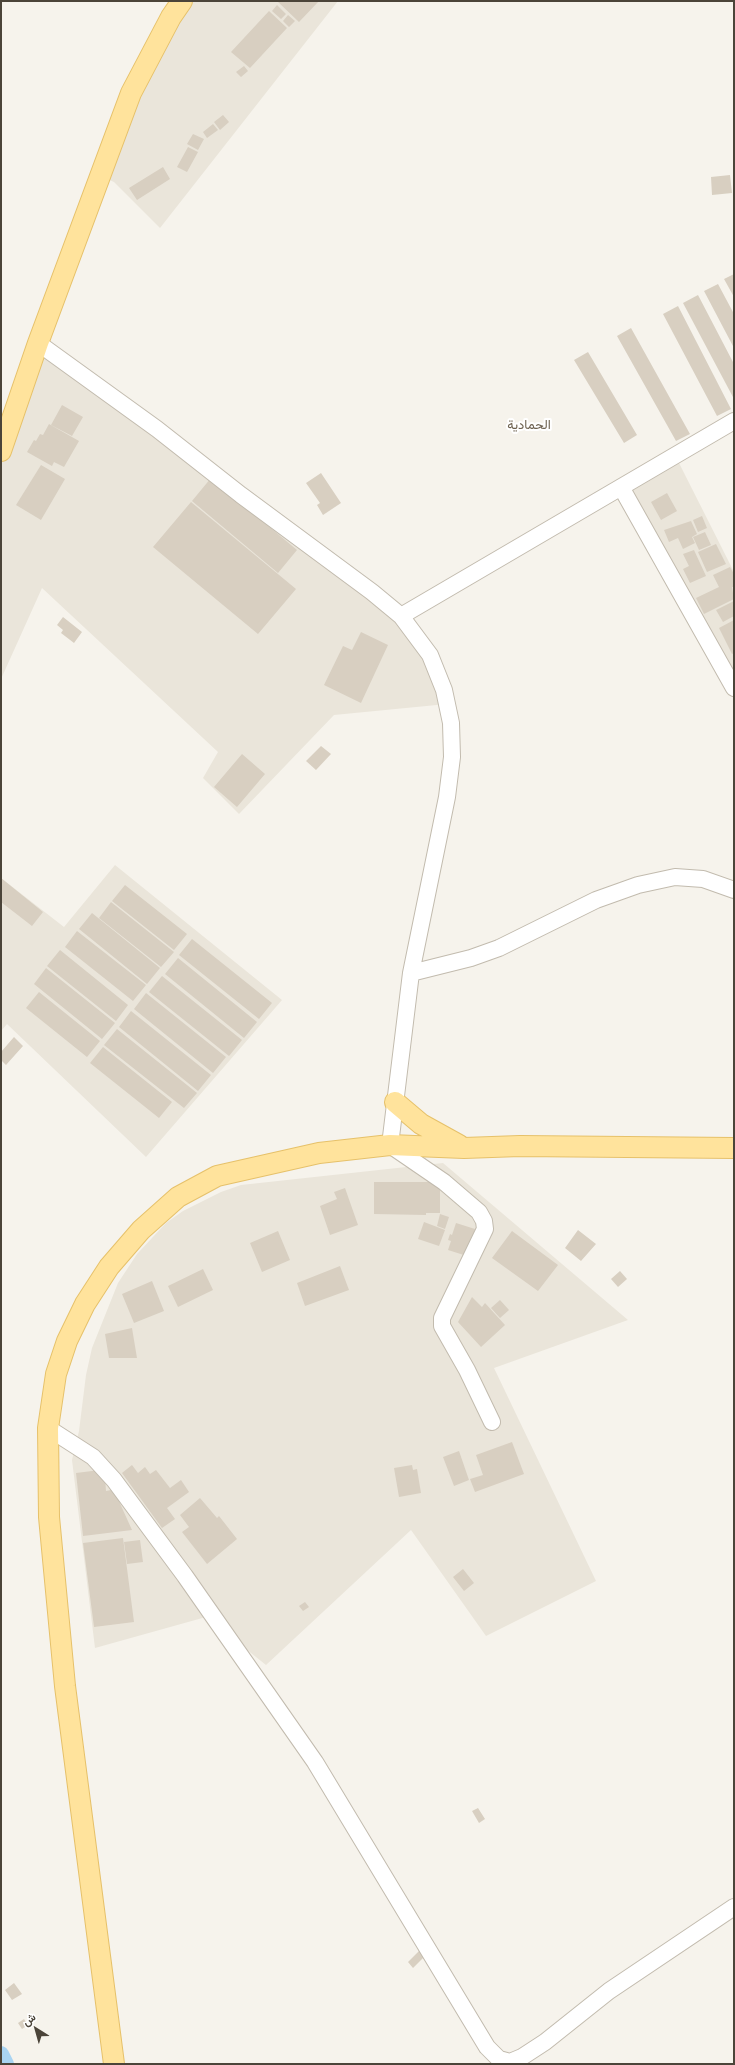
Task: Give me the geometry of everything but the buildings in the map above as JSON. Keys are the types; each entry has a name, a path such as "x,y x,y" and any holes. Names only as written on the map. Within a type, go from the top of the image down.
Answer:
{"main road":[{"path":"1,451 38,343 131,92 171,17 182,1"},
{"path":"395,1102 421,1124 464,1148"},
{"path":"114,2064 61,1650 49,1517 48,1428 56,1374 67,1341 85,1304 109,1267 141,1230 178,1197 217,1176 319,1153 390,1145 464,1148 520,1146 734,1148"}],"street":[{"path":"38,343 157,429 401,616 430,655 444,690 451,723 452,757 448,797 411,973 390,1145 444,1182 479,1212 484,1221 485,1229 442,1318 442,1326 467,1370 492,1422"},
{"path":"401,616 734,421"},
{"path":"621,487 734,688"},
{"path":"411,973 471,958 499,948 596,900 638,885 675,877 703,879 734,890"},
{"path":"48,1428 92,1458 114,1480 185,1576 315,1762 487,2047 499,2059 510,2062 522,2057 545,2042 609,1991 734,1907"}],"shaded area":[{"path":"182,1 338,1 160,228 114,182 100,176"},
{"path":"38,343 401,616 447,704 334,715 239,814 203,778 218,752 42,588 1,679 1,443"},
{"path":"679,463 734,572 734,684 626,490"},
{"path":"115,865 282,1000 146,1157 7,1024 1,1031 1,878 64,927"},
{"path":"443,1163 628,1320 494,1368 596,1581 486,1636 411,1530 266,1665 206,1617 95,1648 72,1460 79,1431 86,1375 92,1348 118,1283 137,1254 166,1223 183,1211 221,1192 241,1185"}],"waterway":[{"path":"1,2054 6,2064"}],"district":[{"name":"الحمادية","path":"529,425"}]}
